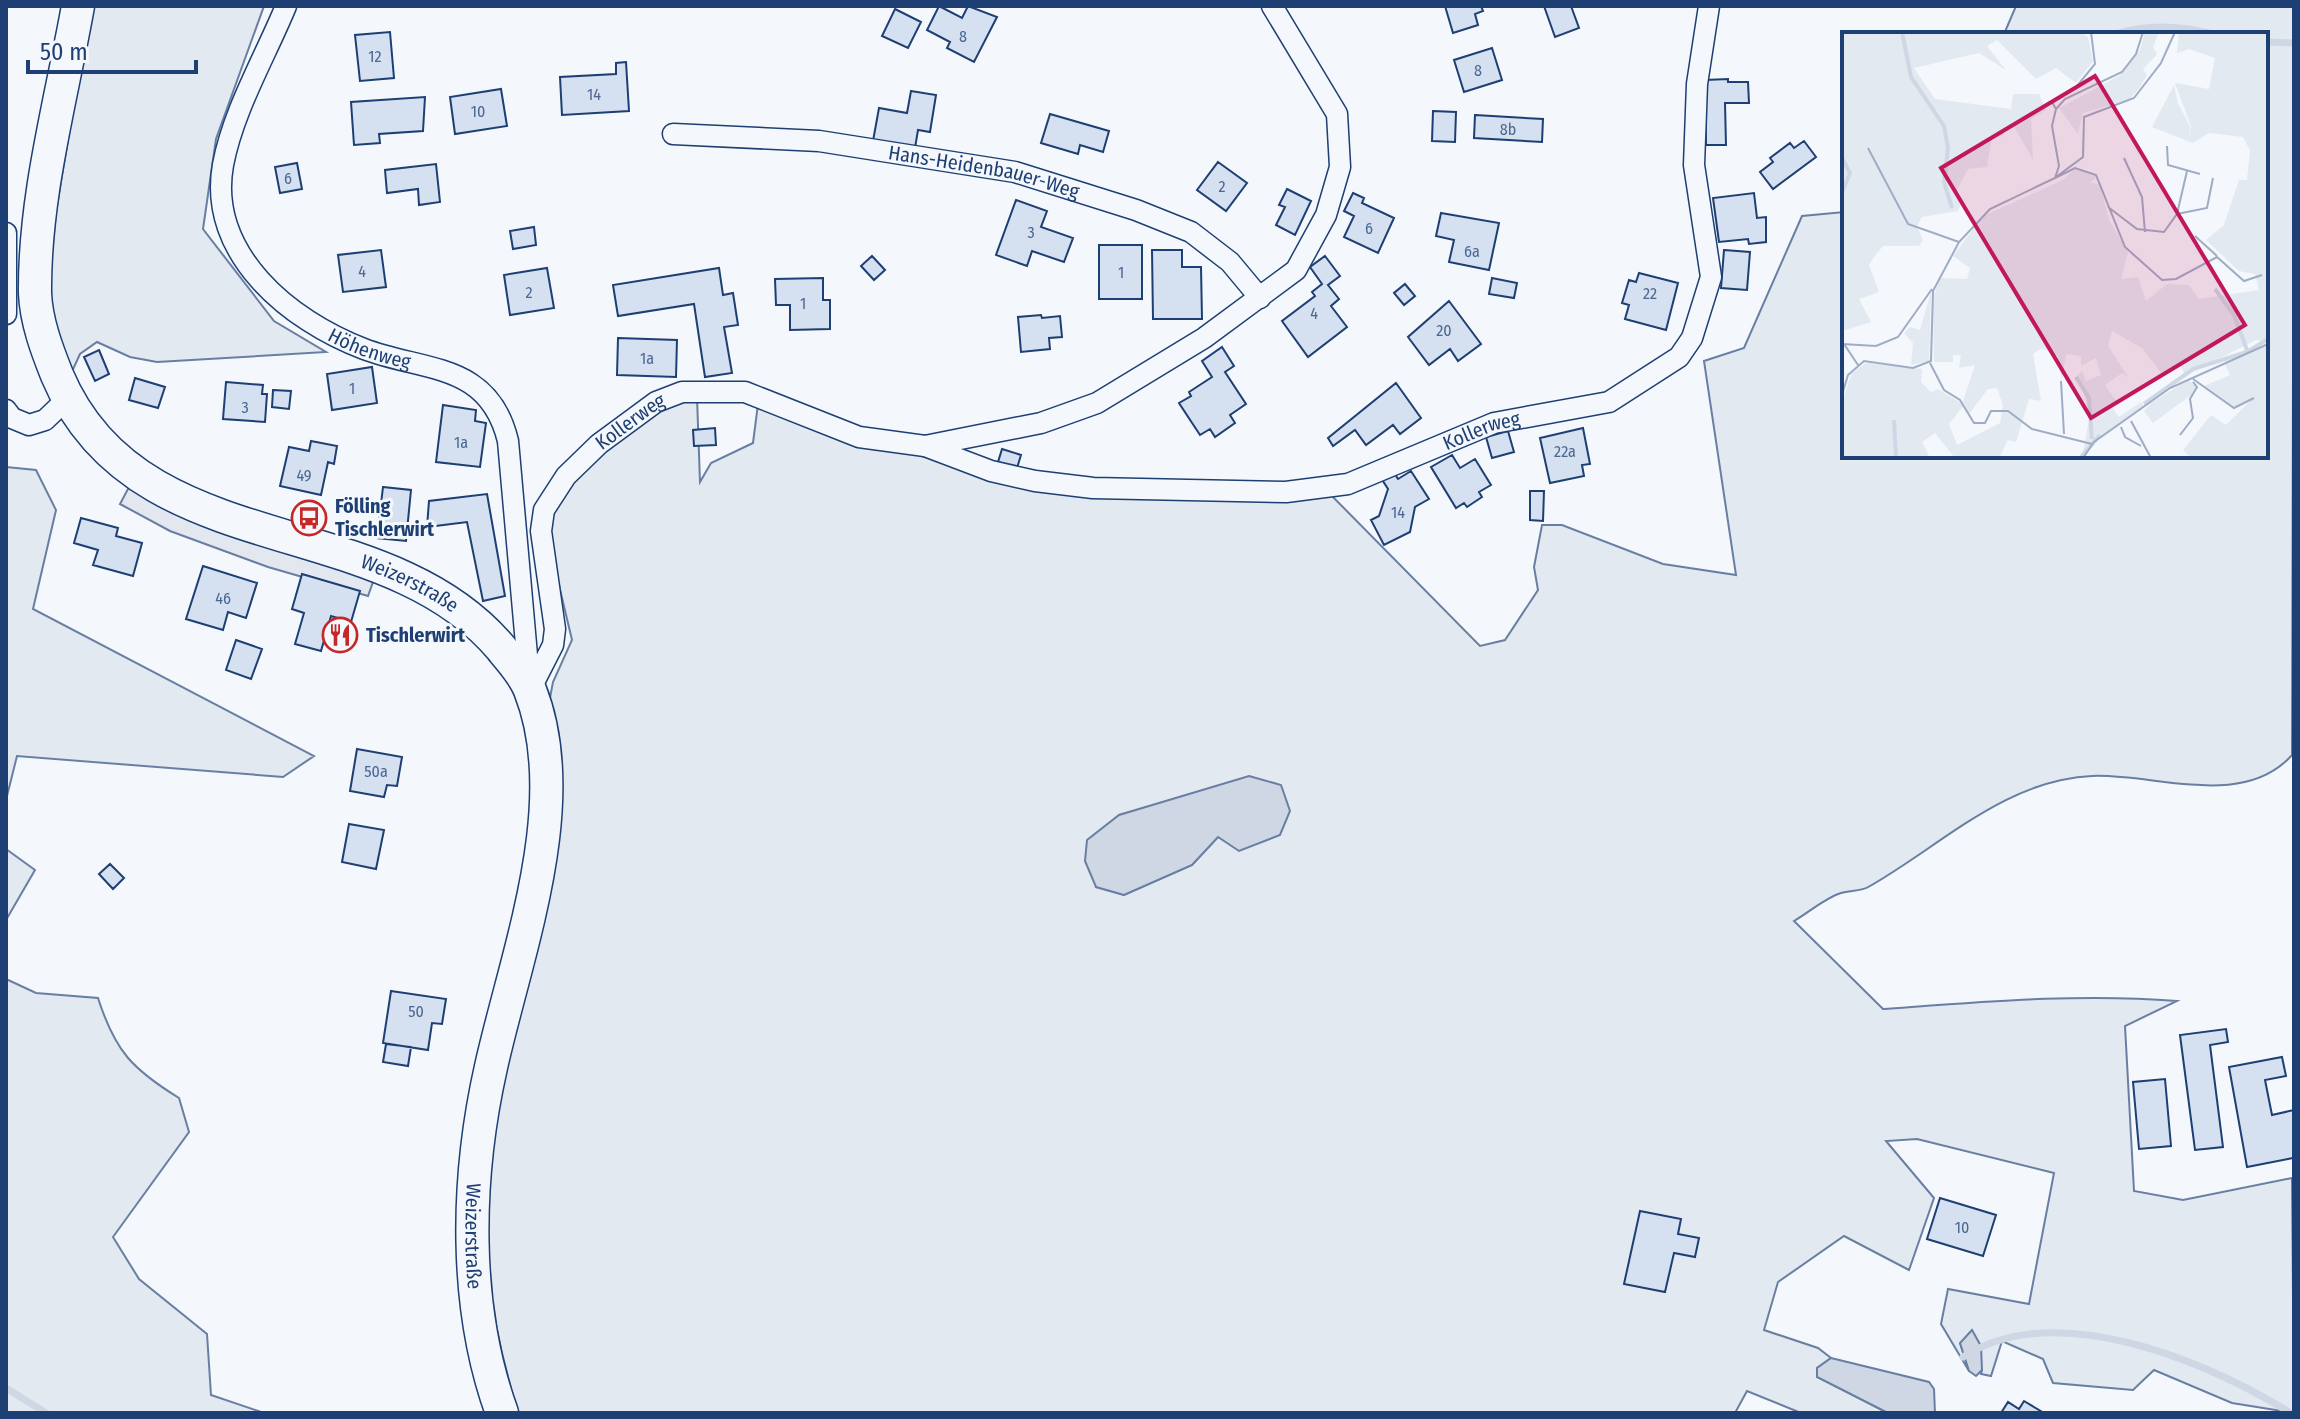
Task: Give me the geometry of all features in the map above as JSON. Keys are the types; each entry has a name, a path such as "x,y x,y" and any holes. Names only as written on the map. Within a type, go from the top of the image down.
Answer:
{"main road":[{"name":"Weizerstraße","path":"78,6 42,198 35,296 45,347 67,399 115,460 167,494 227,520 314,544 387,571 464,611 517,668 530,690 545,754 545,820 530,906 490,1070 475,1195 474,1247 479,1317 490,1378 502,1413"}],"street":[{"name":"Höhenweg","path":"286,6 237,122 223,166 222,201 231,240 257,278 319,327 366,349 416,361 460,377 489,398 497,410 508,441 530,690"},
{"name":"Kollerweg","path":"925,446 1018,429 1078,411 1173,358 1296,270 1326,215 1340,167 1337,114 1272,6"},
{"name":"Kollerweg","path":"530,690 553,645 555,629 541,531 544,510 579,462 637,414 682,392 738,391 859,437 925,446 1009,476 1060,485 1307,491 1348,484 1494,423 1609,402 1679,357 1692,338 1711,277 1694,165 1697,84 1709,6"},
{"name":"Hans-Heidenbauer-Weg","path":"673,134 819,141 1015,172 1136,210 1191,232 1230,262 1260,298"},
{"path":"6,233 6,314"},
{"path":"6,410 12,418 29,425 45,420 67,399"}],"shaded area":[{"path":"90,6 264,6 216,139 203,229 274,321 326,352 157,362 130,357 97,342 80,354 70,376 57,341 49,285 56,212"},
{"path":"2016,6 2294,6 2292,755 2272,772 2249,781 2224,785 2092,776 2060,780 2031,789 1975,817 1870,886 1835,895 1794,921 1883,1009 2066,998 2177,1001 2125,1026 2134,1191 2183,1200 2292,1178 2294,1413 2232,1403 2154,1370 2133,1390 2053,1383 2043,1359 2002,1341 1991,1376 1981,1374 1982,1370 1960,1343 1969,1371 1941,1324 1948,1289 2029,1304 2054,1173 1917,1139 1886,1141 1934,1198 1909,1270 1844,1236 1778,1282 1764,1330 1818,1348 1831,1358 1817,1368 1817,1377 1888,1413 1801,1413 1747,1391 1735,1413 518,1413 492,1303 487,1235 489,1193 495,1123 549,703 553,682 572,640 548,539 548,519 583,467 660,407 697,397 700,482 711,463 753,443 758,404 1004,482 1331,495 1480,646 1505,640 1538,590 1534,567 1542,525 1562,525 1663,564 1736,575 1704,361 1744,348 1802,216 1842,212 1842,458 2268,458 2268,32 2005,32","holes":["1168,802 1218,837 1192,865 1124,895 1096,887 1119,815"]},
{"path":"6,467 36,470 56,510 33,609 314,756 283,777 17,756 6,800"},
{"path":"129,487 374,579 368,596 268,567 170,531 120,504"},
{"path":"1249,776 1281,785 1290,811 1280,835 1239,851 1218,837 1192,865 1124,895 1096,887 1085,861 1087,840 1119,815"},
{"path":"6,849 35,870 6,920"},
{"path":"6,979 36,993 98,998 111,1032 127,1057 149,1078 179,1098 189,1132 113,1237 139,1279 207,1334 211,1395 264,1413 6,1413"},
{"path":"1972,1330 1981,1346 1982,1370 1976,1376 1969,1371 1960,1343"},
{"path":"1831,1358 1929,1382 1934,1389 1935,1413 1888,1413 1817,1377 1817,1368"}],"building":[{"path":"939,6 962,18 968,6 997,17 974,62 947,48 950,42 927,30"},
{"path":"1445,6 1481,6 1483,11 1475,14 1478,25 1453,33"},
{"path":"1544,6 1571,6 1579,28 1555,37"},
{"path":"895,9 921,22 908,48 882,36"},
{"path":"390,32 394,78 360,81 355,35"},
{"path":"1492,48 1502,80 1464,92 1454,60"},
{"path":"626,62 629,111 562,115 560,77 616,74 616,63"},
{"path":"1728,79 1728,82 1748,82 1749,103 1725,103 1726,145 1706,145 1705,80"},
{"path":"501,89 507,126 455,134 450,97"},
{"path":"911,91 936,95 930,132 918,130 915,148 873,141 879,108 907,113"},
{"path":"425,97 423,131 379,134 380,143 354,145 351,102"},
{"path":"1433,111 1456,112 1455,142 1432,141"},
{"path":"1050,114 1109,131 1103,152 1080,145 1078,154 1041,143"},
{"path":"1475,115 1543,119 1542,142 1474,138"},
{"path":"1804,141 1816,157 1773,189 1760,172 1773,162 1770,158 1790,143 1794,148"},
{"path":"1218,162 1247,183 1226,211 1197,190"},
{"path":"297,163 302,189 280,193 275,167"},
{"path":"436,164 440,202 419,205 418,189 387,193 385,170"},
{"path":"1287,189 1311,201 1295,235 1276,225 1285,207 1279,205"},
{"path":"1353,193 1364,198 1362,203 1394,218 1378,253 1344,237 1354,216 1344,211"},
{"path":"1754,193 1757,218 1766,217 1766,242 1749,244 1748,239 1719,242 1713,198"},
{"path":"1016,200 1047,211 1041,227 1073,238 1064,262 1032,251 1027,266 996,255"},
{"path":"1441,213 1499,223 1489,270 1449,262 1454,240 1436,236"},
{"path":"534,227 536,245 513,249 510,231"},
{"path":"1099,245 1142,245 1142,299 1099,299"},
{"path":"381,250 386,287 343,292 338,255"},
{"path":"1152,250 1182,250 1182,267 1201,267 1202,319 1153,319"},
{"path":"1724,250 1750,252 1747,290 1721,288"},
{"path":"872,256 885,270 874,280 861,266"},
{"path":"1325,256 1340,276 1328,285 1339,299 1331,306 1347,327 1308,357 1282,321 1315,296 1312,292 1322,284 1310,267"},
{"path":"547,268 554,308 510,315 504,275"},
{"path":"719,268 723,295 733,293 738,325 724,327 732,373 705,377 694,304 618,316 613,285"},
{"path":"1639,273 1678,283 1666,330 1625,319 1629,305 1622,303 1629,280 1636,282"},
{"path":"823,278 823,300 830,300 830,329 790,330 790,305 776,305 775,279"},
{"path":"1492,278 1517,283 1514,298 1489,294"},
{"path":"1405,284 1415,296 1404,305 1394,293"},
{"path":"1449,301 1481,344 1458,361 1450,349 1429,365 1408,337"},
{"path":"1041,315 1042,318 1060,316 1062,337 1049,338 1050,349 1021,352 1018,317"},
{"path":"618,338 677,340 676,377 617,375"},
{"path":"1222,347 1234,366 1225,372 1246,404 1230,415 1235,423 1215,437 1210,429 1200,435 1179,403 1191,396 1189,392 1212,377 1202,361"},
{"path":"99,350 109,374 95,381 84,357"},
{"path":"372,367 377,403 332,410 327,374"},
{"path":"135,378 165,387 158,408 129,400"},
{"path":"226,382 263,385 262,394 267,394 265,422 223,419"},
{"path":"1396,383 1421,418 1400,434 1393,425 1366,445 1355,430 1333,446 1328,438"},
{"path":"273,390 291,391 289,409 272,407"},
{"path":"443,405 476,410 475,421 486,423 480,467 436,462"},
{"path":"715,428 716,445 694,446 693,430"},
{"path":"1583,428 1590,464 1582,465 1584,476 1550,483 1540,438"},
{"path":"1508,431 1514,452 1492,458 1486,437"},
{"path":"311,441 337,446 334,464 328,462 321,495 280,486 289,447 309,451"},
{"path":"1002,449 1021,455 1017,468 998,462"},
{"path":"1452,455 1460,468 1475,459 1491,485 1479,492 1482,497 1467,507 1464,503 1456,508 1431,467"},
{"path":"1393,471 1398,479 1411,471 1429,499 1415,507 1410,532 1384,545 1371,520 1379,516 1388,489 1381,478"},
{"path":"383,487 411,490 406,541 377,538"},
{"path":"1530,491 1544,491 1543,521 1530,520"},
{"path":"487,494 505,596 483,601 467,522 427,527 429,501"},
{"path":"81,518 118,528 116,536 142,543 133,576 93,565 98,550 74,543"},
{"path":"203,566 257,583 246,618 228,612 223,630 186,619"},
{"path":"302,574 360,591 351,622 331,616 321,651 295,644 304,613 292,609"},
{"path":"236,640 262,649 251,679 226,670"},
{"path":"357,749 402,757 397,786 387,785 384,797 350,791"},
{"path":"349,824 384,830 376,869 342,862"},
{"path":"110,864 124,878 113,889 99,874"},
{"path":"391,991 446,999 442,1024 432,1023 428,1050 383,1043"},
{"path":"2226,1029 2228,1042 2210,1045 2223,1147 2195,1150 2180,1035"},
{"path":"386,1044 411,1047 408,1066 383,1062"},
{"path":"2282,1057 2286,1076 2265,1080 2272,1115 2294,1110 2293,1158 2247,1167 2229,1067"},
{"path":"2165,1079 2171,1146 2139,1149 2133,1082"},
{"path":"1940,1198 1996,1215 1983,1256 1927,1239"},
{"path":"1640,1211 1681,1219 1678,1234 1699,1238 1695,1257 1674,1253 1665,1292 1624,1284"},
{"path":"2024,1401 2044,1413 2001,1413 2008,1402 2019,1409"}],"waterway":[{"path":"2125,32 2164,27 2203,32"},
{"path":"2268,42 2294,43"},
{"path":"1963,1357 2001,1340 2042,1333 2085,1335 2130,1343 2174,1357 2217,1374 2291,1413"},
{"path":"6,1388 46,1413"}],"place":[{"name":"Fölling Tischlerwirt","path":"309,518"},
{"name":"Tischlerwirt","path":"340,635"}]}
